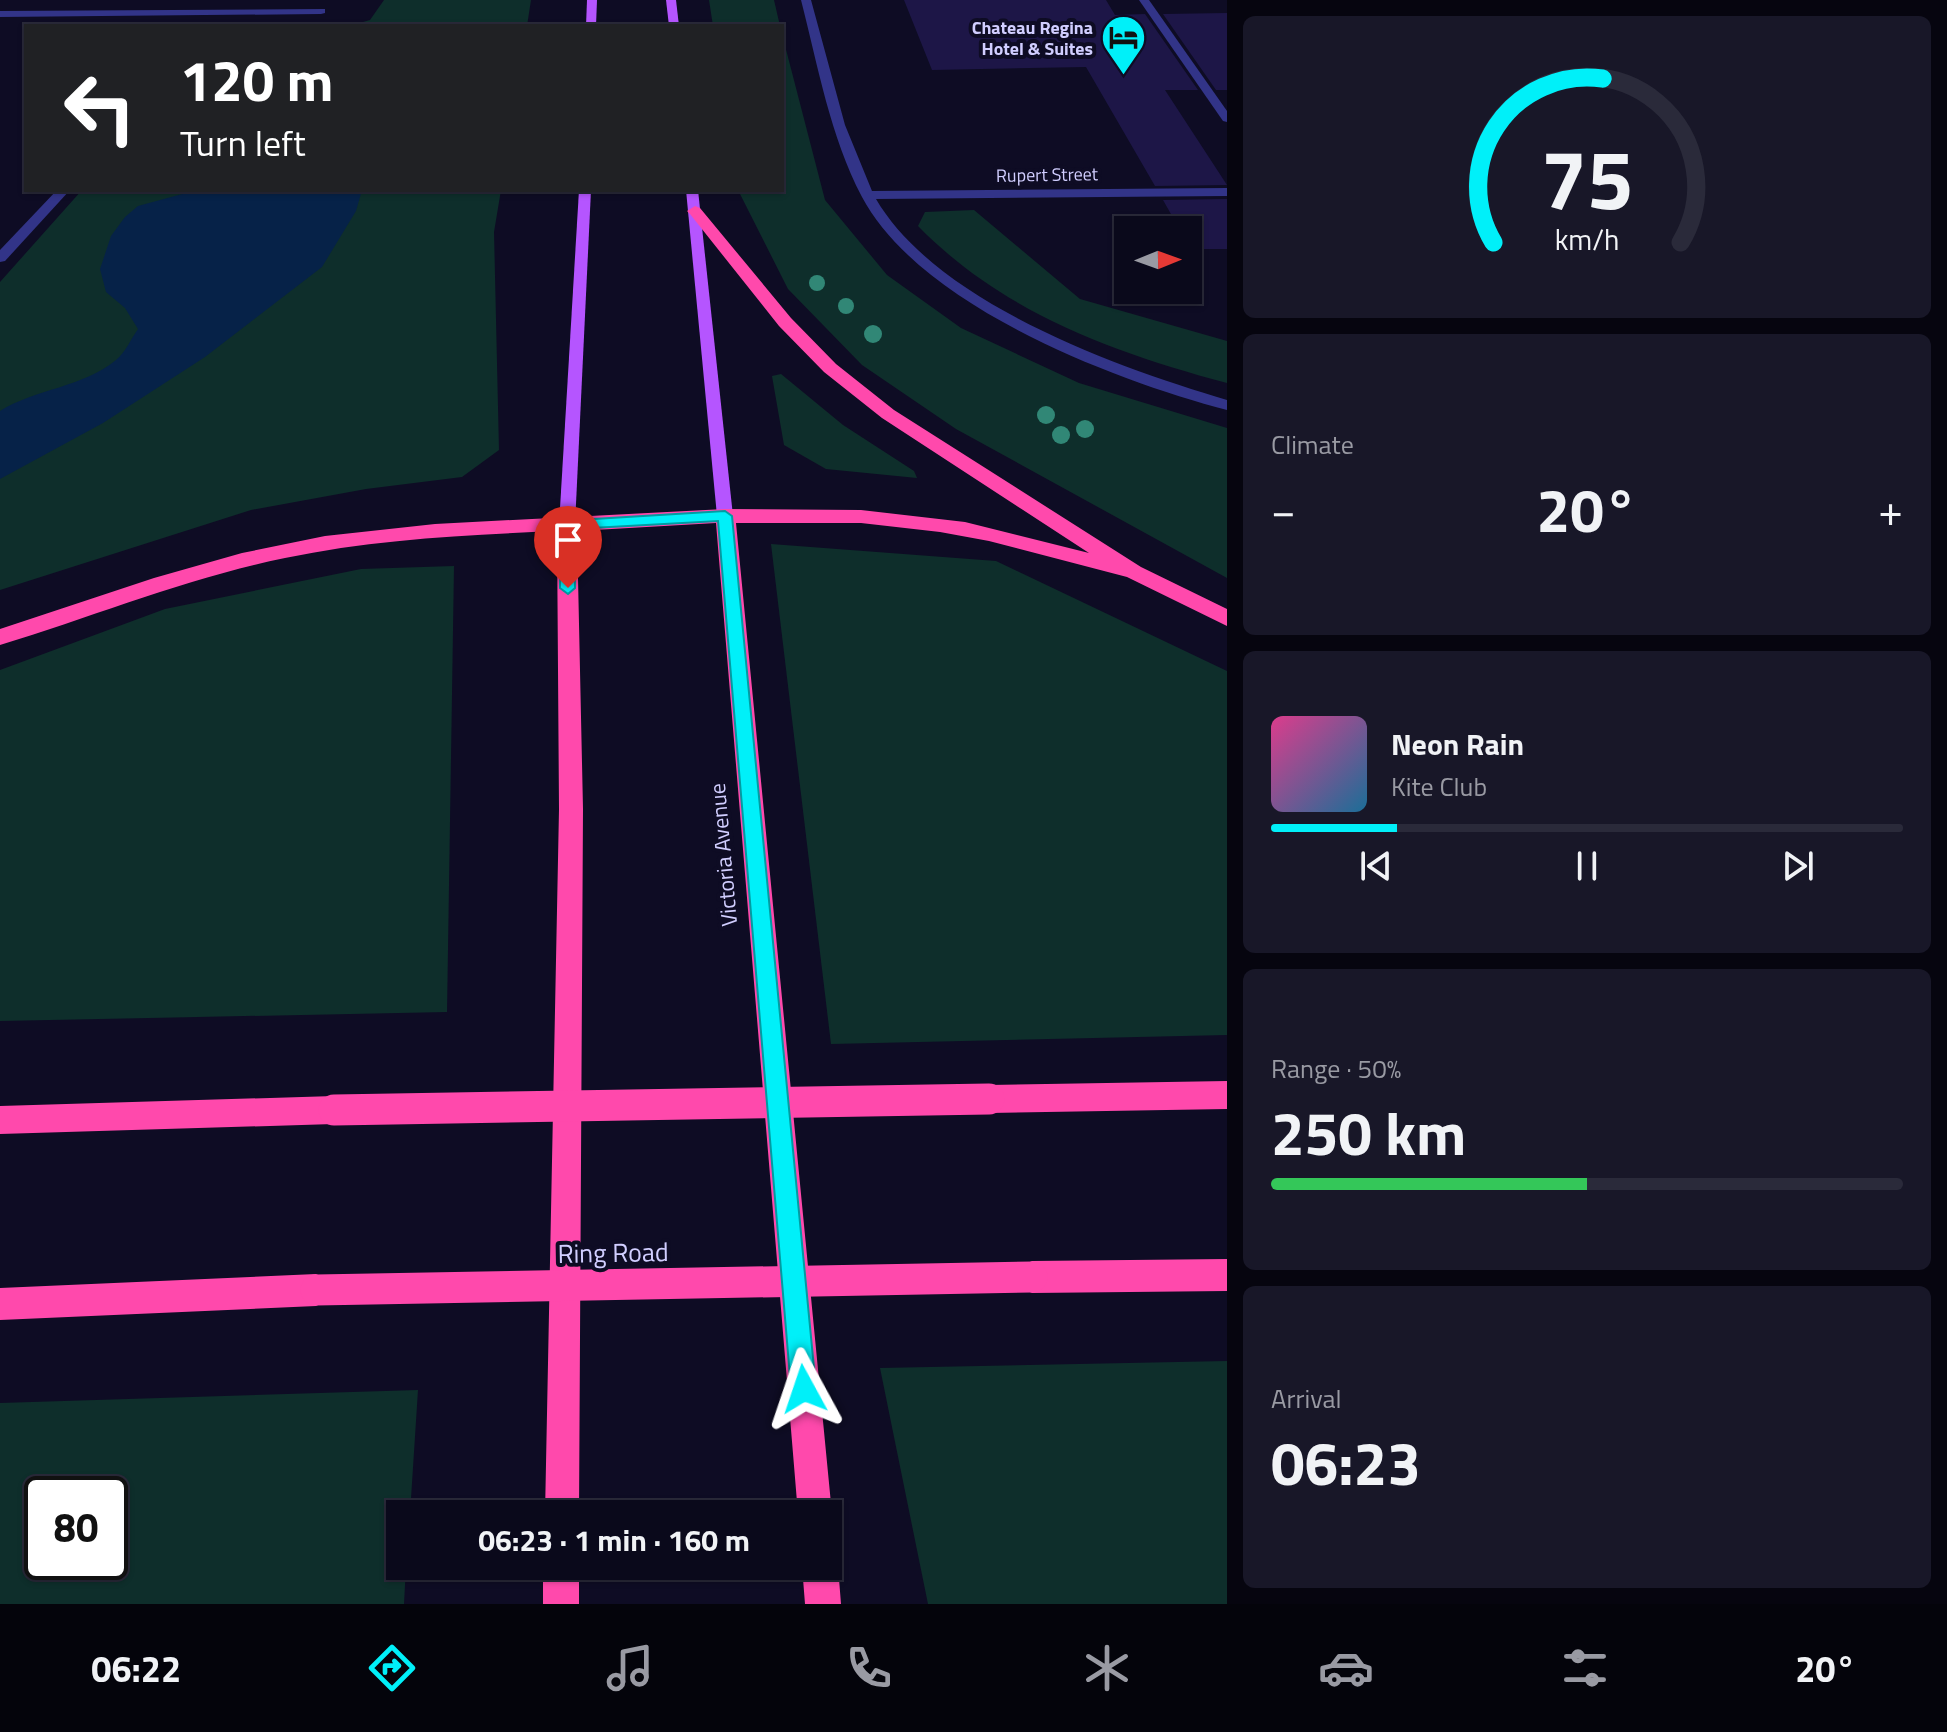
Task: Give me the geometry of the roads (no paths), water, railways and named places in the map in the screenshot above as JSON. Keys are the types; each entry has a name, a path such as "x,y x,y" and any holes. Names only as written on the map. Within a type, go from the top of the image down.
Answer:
{"highway":[{"path":"695,211 785,322 830,368 888,414 1134,572 1227,618"},
{"path":"0,637 207,569 326,543 438,532 725,516 880,519 940,525 997,536 1134,572"},
{"name":"Victoria Avenue","path":"725,516 814,1500"},
{"path":"562,1500 571,809 567,525"},
{"path":"0,1120 334,1110 1227,1095"},
{"name":"Ring Road","path":"0,1304 316,1290 1227,1275"},
{"path":"561,1580 561,1604"},
{"path":"821,1580 823,1604"}],"main road":[{"path":"591,24 592,0"},
{"path":"671,0 674,24"},
{"path":"567,525 585,192"},
{"name":"Victoria Avenue","path":"692,192 725,516"}],"street":[{"path":"162,24 173,0"},
{"path":"806,0 847,151 868,195 901,244 960,288 1024,329 1099,363 1227,405"},
{"path":"1144,0 1227,119"},
{"path":"0,14 321,11"},
{"path":"0,258 62,192"},
{"name":"Rupert Street","path":"868,195 1227,192"}],"water":[{"path":"190,192 361,192 356,211 322,267 205,357 103,423 0,479 0,411 103,369 122,354 138,329 125,308 106,292 100,269 111,236 138,206"}],"place":[{"name":"Chateau Regina Hotel & Suites","path":"1124,77"}]}
